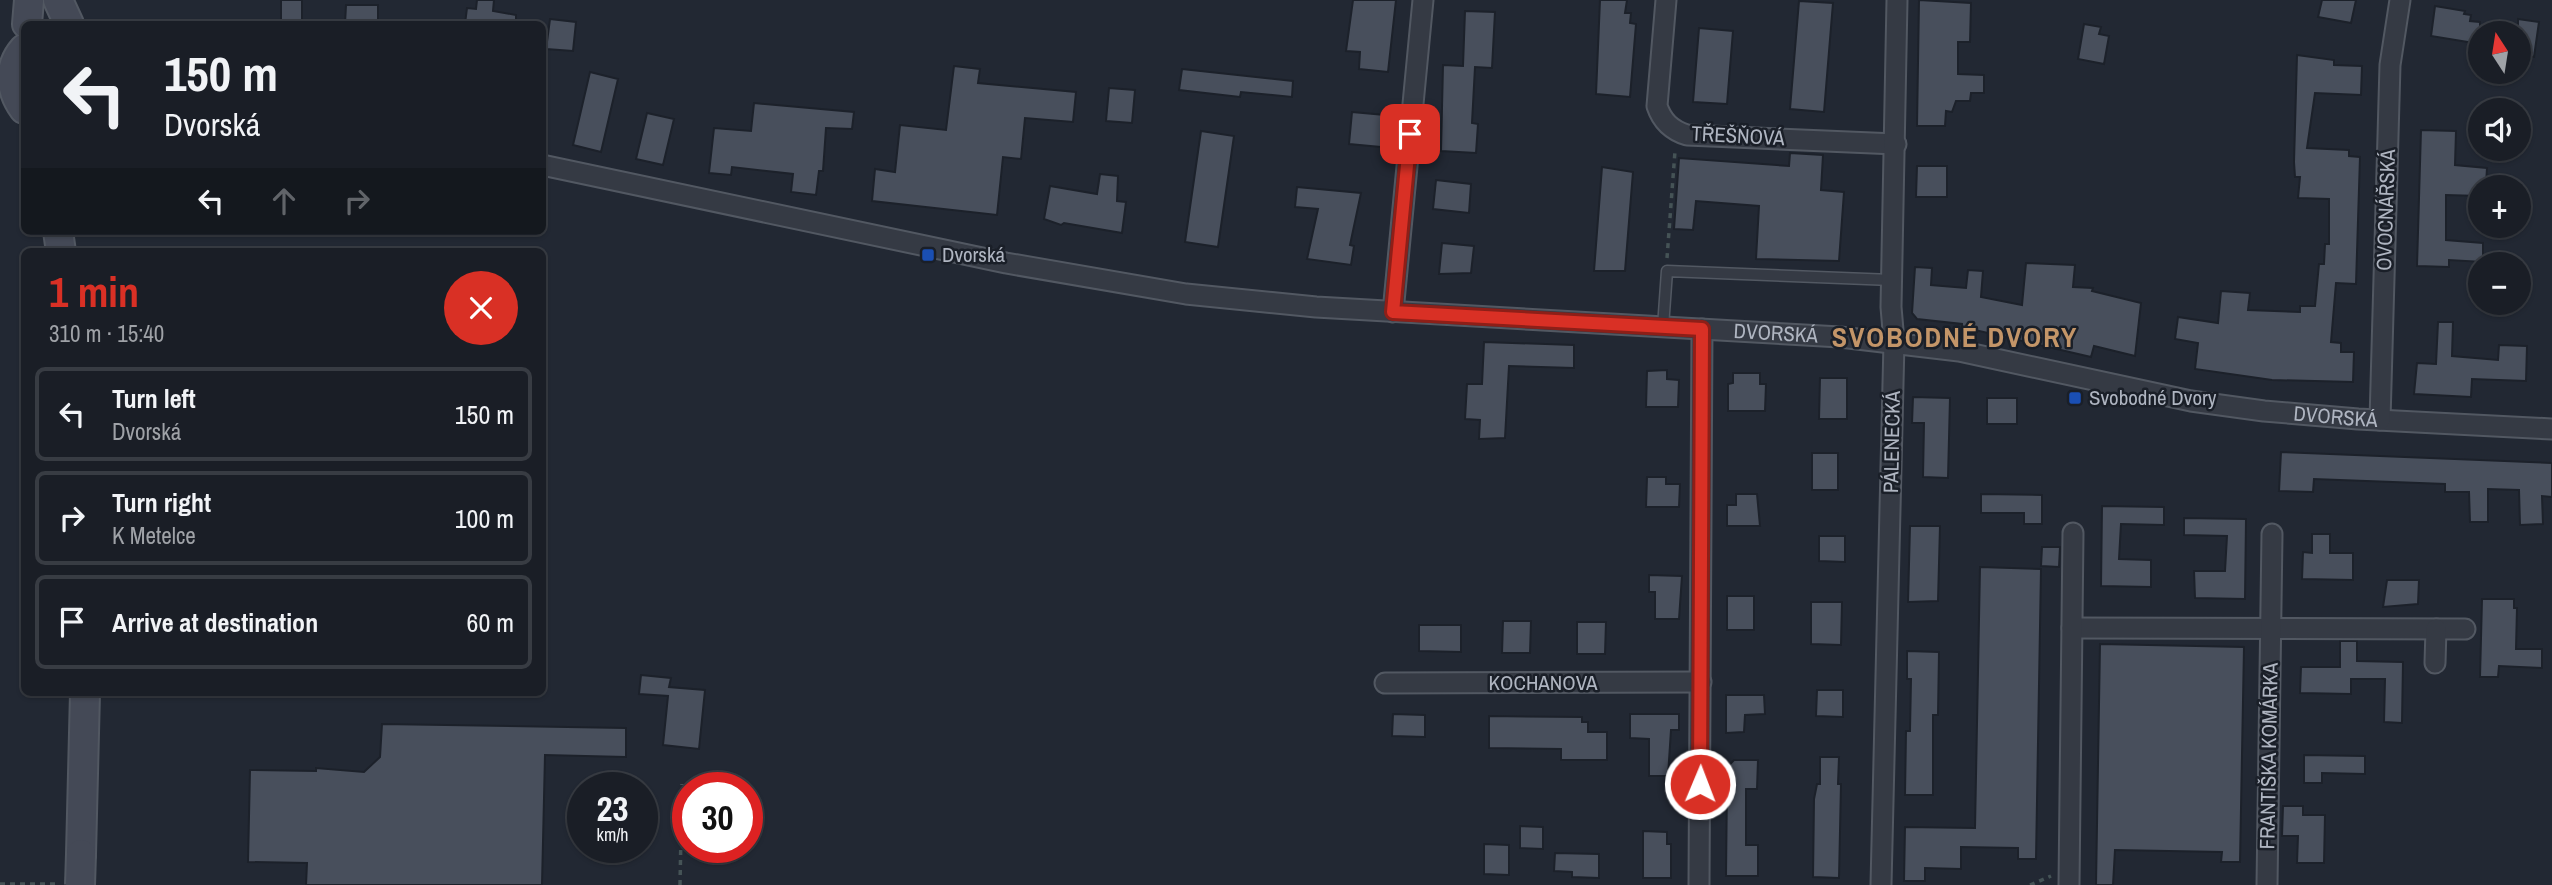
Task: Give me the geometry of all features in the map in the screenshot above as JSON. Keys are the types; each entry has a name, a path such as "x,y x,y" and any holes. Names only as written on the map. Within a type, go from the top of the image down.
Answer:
{"main road":[{"path":"25,21 29,0"},
{"path":"58,0 68,21"},
{"path":"18,104 12,80 20,47"},
{"path":"80,885 85,696"}],"street":[{"path":"1393,312 1423,0"},
{"name":"TŘEŠŇOVÁ","path":"1665,0 1657,106 1661,117 1676,131 1687,135 1896,144"},
{"name":"PÁLENECKÁ","path":"1881,885 1894,342 1892,280 1897,0"},
{"name":"OVOCNÁŘSKÁ","path":"2380,421 2390,65 2400,0"},
{"name":"DVORSKÁ","path":"546,166 1108,283 1240,300 1393,312 1894,342 1959,351 2192,401 2264,411 2380,421 2552,429"},
{"path":"1699,885 1702,329"},
{"path":"2069,885 2073,533"},
{"name":"FRANTIŠKA KOMÁRKA","path":"2267,885 2273,534"},
{"path":"2072,628 2465,629"},
{"path":"2435,663 2436,629"},
{"name":"KOCHANOVA","path":"1385,684 1701,682"}],"lane":[{"path":"1663,327 1667,271 1892,280"}],"path":[{"path":"1667,271 1676,131"},
{"path":"680,863 680,885"},
{"path":"0,884 49,884"}],"building":[{"path":"281,0 302,0 302,21 281,21"},
{"path":"477,0 494,0 493,11 516,15 516,21 465,21 467,8 476,9"},
{"path":"1353,0 1396,0 1388,72 1359,69 1360,52 1346,51"},
{"path":"1600,0 1627,0 1625,13 1631,13 1630,23 1636,24 1630,97 1596,94"},
{"path":"1919,0 1971,3 1970,42 1958,42 1958,74 1984,75 1984,93 1971,93 1970,101 1956,101 1952,112 1946,111 1945,126 1917,126"},
{"path":"2322,0 2356,0 2351,23 2318,17"},
{"path":"1799,1 1833,3 1824,112 1790,109"},
{"path":"346,5 378,5 378,21 345,21"},
{"path":"2435,6 2465,11 2464,14 2471,15 2468,21 2468,42 2431,36"},
{"path":"1465,11 1495,12 1492,68 1475,67 1472,123 1478,124 1476,153 1441,151 1443,65 1463,66"},
{"path":"550,19 576,22 573,51 546,49"},
{"path":"2518,19 2539,22 2534,57 2531,57 2531,21"},
{"path":"2084,24 2101,27 2099,34 2109,36 2104,64 2078,59"},
{"path":"1699,28 1733,31 1727,104 1693,102"},
{"path":"2297,55 2334,60 2334,65 2362,66 2361,95 2315,93 2307,148 2349,150 2349,156 2360,157 2356,284 2336,283 2331,342 2341,343 2341,352 2354,352 2353,382 2272,380 2195,369 2198,343 2175,339 2178,317 2218,323 2221,291 2250,293 2248,310 2300,312 2300,306 2315,306 2319,264 2324,264 2325,244 2329,244 2329,199 2298,198 2300,177 2295,177 2294,162"},
{"path":"954,66 980,69 978,83 1076,92 1073,122 1025,118 1021,159 1003,157 997,215 872,201 875,169 895,172 900,125 946,130"},
{"path":"1182,69 1293,81 1292,97 1241,92 1240,97 1179,90"},
{"path":"590,72 618,79 601,152 573,145"},
{"path":"1109,88 1135,90 1132,123 1106,121"},
{"path":"754,103 854,112 852,129 826,128 823,171 819,171 816,195 791,192 793,174 732,167 731,175 709,173 714,128 751,131"},
{"path":"1352,112 1385,115 1381,147 1349,144"},
{"path":"647,113 674,119 663,165 636,159"},
{"path":"2421,130 2456,131 2455,165 2487,168 2487,175 2468,175 2468,196 2446,195 2446,240 2483,243 2483,252 2468,252 2468,261 2449,260 2449,267 2417,266"},
{"path":"1201,131 1234,136 1218,247 1185,242"},
{"path":"1790,153 1823,155 1821,190 1844,192 1839,261 1756,259 1759,206 1696,201 1693,230 1674,229 1679,158 1789,166"},
{"path":"1917,166 1947,166 1947,197 1916,197"},
{"path":"1602,167 1633,172 1625,271 1594,271"},
{"path":"1100,174 1118,176 1117,201 1126,202 1122,233 1064,223 1061,225 1044,219 1050,186 1097,194"},
{"path":"1436,180 1471,184 1469,213 1433,209"},
{"path":"1297,187 1361,193 1350,245 1354,246 1351,265 1307,259 1318,209 1295,207"},
{"path":"1442,243 1474,246 1471,273 1439,274"},
{"path":"2026,263 2075,265 2073,287 2093,288 2092,291 2141,303 2135,356 2094,346 2091,357 1962,327 1962,324 1917,319 1912,313 1915,267 1932,268 1931,285 1966,288 1968,270 1983,271 1981,297 2022,305"},
{"path":"2438,322 2453,322 2452,356 2498,360 2499,345 2527,346 2526,381 2472,379 2471,397 2414,394 2417,363 2436,364"},
{"path":"1484,342 1574,345 1574,368 1509,366 1505,438 1479,439 1480,420 1465,419 1467,384 1482,384"},
{"path":"1667,370 1667,379 1679,380 1678,407 1646,407 1647,371"},
{"path":"1733,373 1760,373 1760,384 1766,384 1765,411 1728,411 1728,384 1733,383"},
{"path":"1820,378 1847,378 1847,419 1819,419"},
{"path":"1913,397 1950,398 1948,478 1923,477 1924,423 1912,423"},
{"path":"1987,398 2017,398 2017,424 1987,424"},
{"path":"2281,452 2552,463 2552,497 2542,496 2543,524 2520,525 2519,490 2488,489 2488,522 2470,522 2469,492 2445,492 2445,484 2314,479 2313,492 2279,491"},
{"path":"1812,453 1838,453 1838,490 1812,490"},
{"path":"1647,477 1666,477 1666,484 1680,484 1679,507 1646,507"},
{"path":"1736,494 1757,494 1760,526 1727,526 1727,505 1736,505"},
{"path":"1981,494 2042,495 2042,524 2024,524 2024,513 1981,513"},
{"path":"2102,506 2164,507 2164,525 2121,524 2119,559 2151,560 2151,587 2101,586"},
{"path":"2184,518 2246,519 2245,599 2195,598 2194,571 2225,571 2227,536 2184,535"},
{"path":"1910,526 1940,526 1938,601 1908,602"},
{"path":"2312,534 2330,534 2330,553 2353,553 2353,580 2302,579 2303,552 2312,553"},
{"path":"1819,536 1845,536 1845,562 1819,561"},
{"path":"2042,547 2060,547 2059,567 2041,566"},
{"path":"1980,567 2041,569 2036,859 2018,859 2018,848 1961,847 1961,869 1925,868 1925,881 1904,881 1905,827 1975,828"},
{"path":"1649,575 1682,576 1679,619 1655,619 1655,592 1649,592"},
{"path":"2387,580 2419,580 2418,604 2383,607"},
{"path":"1727,596 1754,596 1754,630 1727,630"},
{"path":"2482,599 2514,599 2514,608 2517,608 2516,649 2542,649 2542,668 2499,666 2498,677 2480,677"},
{"path":"1811,602 1842,602 1841,645 1811,644"},
{"path":"1503,621 1531,621 1530,653 1502,653"},
{"path":"1577,622 1606,622 1605,654 1577,654"},
{"path":"1419,625 1461,625 1461,652 1419,651"},
{"path":"2340,641 2357,641 2357,661 2403,662 2402,723 2384,722 2385,679 2351,679 2351,694 2300,693 2301,667 2340,667"},
{"path":"2100,644 2244,647 2240,862 2221,862 2222,852 2115,850 2113,885 2096,885"},
{"path":"1907,651 1939,652 1938,715 1933,715 1933,795 1905,795 1906,731 1910,731 1911,679 1907,679"},
{"path":"641,675 671,678 669,687 705,690 699,749 663,745 668,696 639,694"},
{"path":"1817,690 1843,690 1843,717 1816,716"},
{"path":"1726,695 1764,695 1765,714 1745,715 1744,732 1726,733"},
{"path":"1393,714 1425,715 1425,737 1392,736"},
{"path":"1630,714 1679,714 1679,730 1671,730 1668,776 1649,776 1649,739 1630,738"},
{"path":"1489,716 1582,717 1582,722 1588,722 1588,732 1607,732 1607,760 1561,760 1561,749 1489,748"},
{"path":"382,724 626,728 626,757 545,755 542,885 306,885 307,863 248,862 250,770 316,771 316,768 364,772 380,757"},
{"path":"2304,755 2365,756 2365,774 2322,773 2322,783 2304,783"},
{"path":"1820,757 1839,757 1839,878 1813,877 1814,799 1817,784 1820,784"},
{"path":"1734,760 1758,760 1757,789 1746,789 1746,845 1758,845 1758,876 1726,876 1727,781 1721,774"},
{"path":"2283,806 2303,806 2303,815 2325,815 2324,863 2297,863 2298,836 2282,836"},
{"path":"1520,826 1543,827 1543,849 1520,848"},
{"path":"1643,831 1667,832 1667,844 1671,844 1671,878 1643,878"},
{"path":"1484,844 1509,845 1509,875 1484,874"},
{"path":"1555,853 1599,854 1599,878 1572,877 1572,872 1554,871"}],"place":[{"name":"Dvorská","path":"928,255"},
{"name":"Svobodné Dvory","path":"2075,398"}],"district":[{"name":"SVOBODNÉ DVORY","path":"1955,337"}],"route":[{"path":"1410,134 1393,312 1702,329 1700,784"}]}
